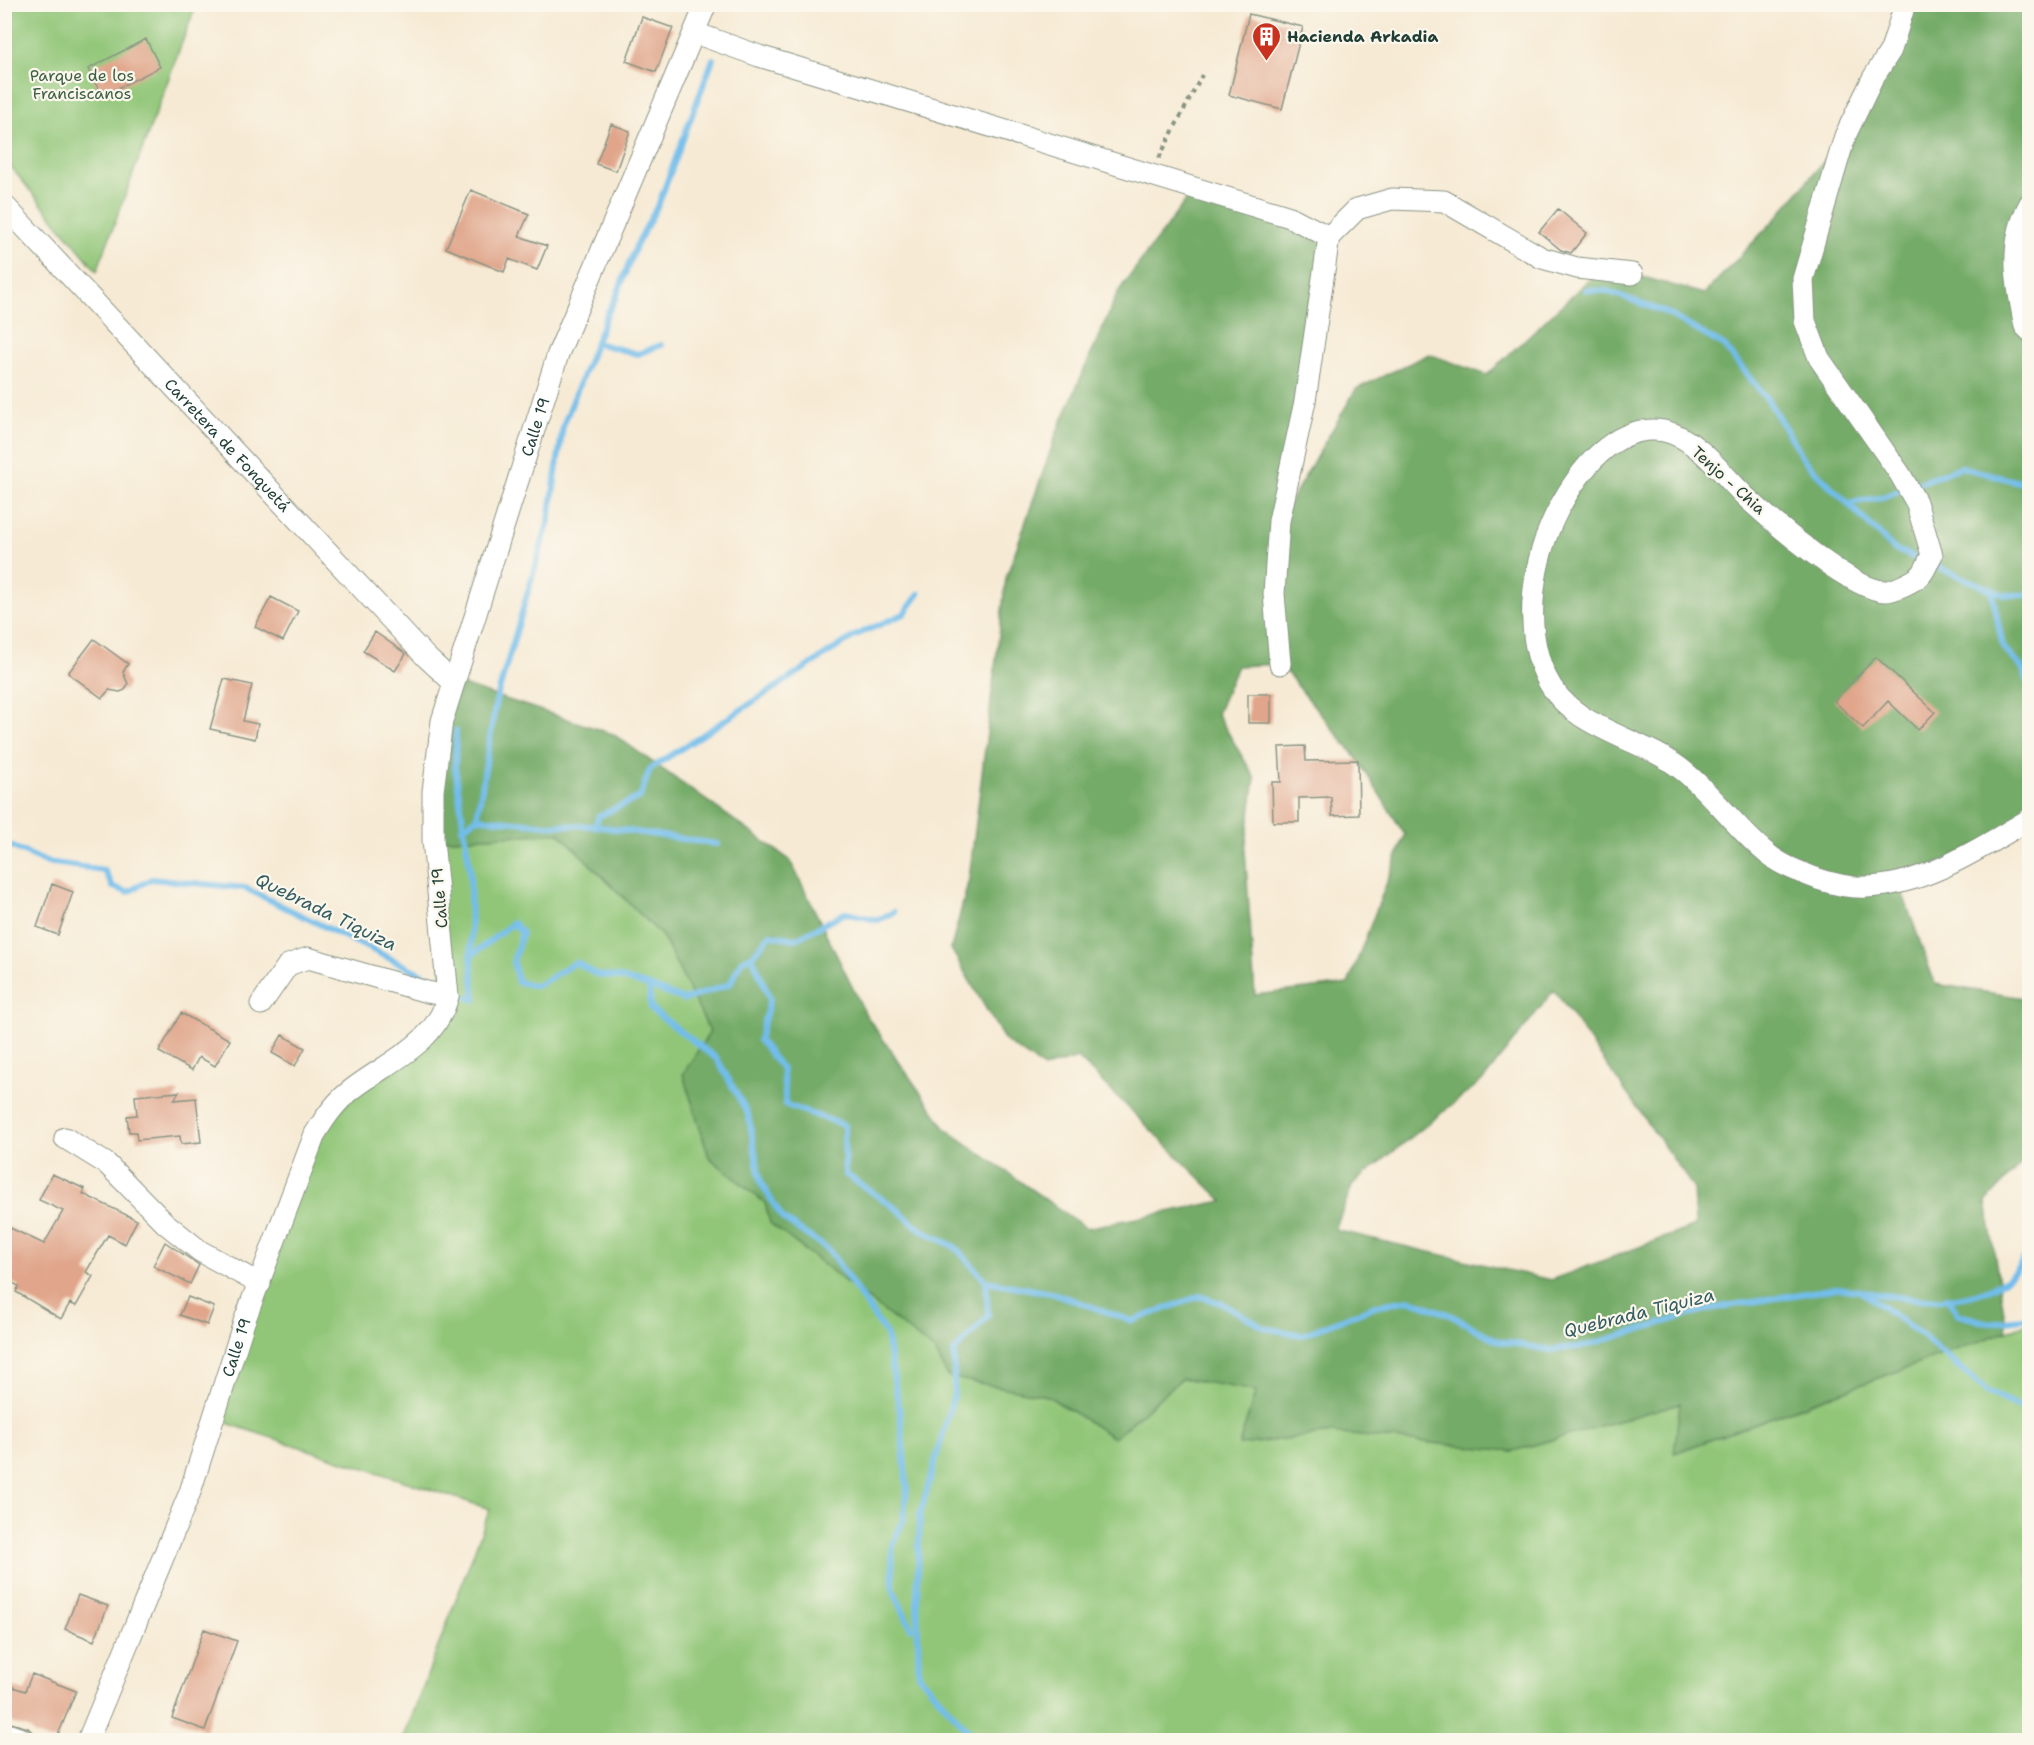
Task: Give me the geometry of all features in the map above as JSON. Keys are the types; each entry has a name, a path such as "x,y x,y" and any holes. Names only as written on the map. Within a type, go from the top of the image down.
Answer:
{"street":[{"name":"Calle 19","path":"88,1740 190,1492 244,1322 315,1134 330,1111 352,1089 427,1037 444,1011 448,996 433,840 433,791 442,721 558,354 706,4"},
{"name":"Tenjo - Chia","path":"1905,4 1891,50 1845,136 1803,279 1805,321 1819,358 1900,474 1916,501 1932,555 1921,576 1887,591 1860,584 1823,560 1751,502 1683,439 1664,431 1641,431 1611,443 1577,480 1557,511 1540,557 1533,614 1535,651 1547,679 1561,699 1586,720 1680,768 1765,853 1797,871 1834,884 1866,888 1931,873 2030,819"},
{"path":"695,33 759,56 1290,217 1329,237"},
{"path":"1280,663 1274,594 1279,521 1305,401 1329,237 1357,209 1392,199 1444,201 1542,258 1577,268 1632,274"},
{"path":"2030,203 2023,216 2016,246 2014,279 2025,326 2030,332"},
{"name":"Carretera de Fonquetá","path":"4,205 418,649 453,682"},
{"path":"261,1004 288,966 308,958 448,996"},
{"path":"65,1138 108,1164 165,1223 200,1251 260,1284"},
{"path":"4,1733 24,1740"}],"path":[{"path":"1150,174 1202,75"}],"green space":[{"name":"Parque de los Franciscanos","path":"15,5 196,5 97,271 5,160 4,40"},
{"path":"1905,5 2029,5 2029,203 2023,216 2030,331 2029,819 1899,883 1935,984 2029,999 2029,1155 1986,1202 2007,1331 1674,1453 1680,1403 1513,1451 1331,1433 1239,1445 1256,1391 1182,1378 1114,1438 1048,1396 948,1377 935,1351 770,1223 765,1203 709,1157 683,1074 710,1032 663,937 559,833 433,840 453,682 613,734 790,860 866,1015 946,1129 1086,1228 1223,1201 1078,1058 1044,1068 1005,1041 951,949 969,879 1006,578 1057,432 1118,292 1195,188 1329,237 1280,519 1356,389 1429,354 1487,375 1598,271 1632,274 1704,294 1778,216 1845,136","holes":["1280,664 1358,760 1405,835 1348,984 1255,995 1245,850 1255,778 1217,714 1237,666","1554,990 1693,1187 1695,1226 1551,1280 1335,1230 1353,1184 1484,1079"]},
{"path":"559,833 663,937 710,1032 683,1074 709,1157 765,1203 770,1223 935,1351 948,1377 1048,1396 1114,1438 1182,1378 1256,1391 1239,1445 1331,1433 1513,1451 1680,1403 1675,1453 2029,1323 2029,1740 403,1740 490,1509 214,1419 315,1134 444,1011 433,840"}],"building":[{"name":"Hacienda Arkadia","path":"1249,14 1303,27 1282,109 1229,95"},
{"path":"642,17 673,28 656,72 626,61"},
{"path":"146,39 160,67 102,96 88,69"},
{"path":"611,124 630,131 616,171 596,164"},
{"path":"471,190 529,214 519,236 547,246 537,270 509,259 504,272 446,248"},
{"path":"1558,209 1587,233 1571,253 1561,250 1539,232"},
{"path":"271,597 298,611 283,641 255,627"},
{"path":"375,632 406,654 395,671 363,651"},
{"path":"94,639 128,664 123,672 128,684 125,690 120,692 109,690 102,698 68,673"},
{"path":"1876,657 1935,712 1918,730 1888,701 1863,728 1834,701"},
{"path":"224,679 252,685 243,721 258,724 255,739 210,729"},
{"path":"1248,694 1271,694 1271,723 1248,723"},
{"path":"1305,746 1306,761 1358,760 1359,815 1332,816 1331,797 1299,798 1299,822 1273,822 1272,782 1281,782 1279,747"},
{"path":"52,884 73,892 58,935 37,927"},
{"path":"181,1013 230,1040 215,1066 199,1057 192,1070 159,1052"},
{"path":"282,1035 305,1048 295,1066 272,1053"},
{"path":"179,1092 174,1100 196,1098 201,1142 181,1144 180,1136 137,1140 136,1132 129,1132 127,1116 137,1115 135,1096"},
{"path":"52,1174 85,1189 83,1194 137,1220 125,1244 108,1235 86,1272 93,1276 76,1306 70,1303 61,1319 16,1292 19,1286 4,1279 4,1225 44,1244 63,1211 39,1200"},
{"path":"165,1242 199,1265 190,1284 153,1266"},
{"path":"188,1297 214,1307 207,1325 180,1315"},
{"path":"78,1595 108,1606 94,1641 65,1629"},
{"path":"204,1629 237,1641 205,1730 172,1718"},
{"path":"32,1674 76,1691 56,1740 35,1735 28,1728 4,1721 4,1684 25,1691"}],"waterway":[{"path":"477,818 496,701 549,520 563,426 636,246 659,203 713,59"},
{"path":"1586,290 1607,291 1667,313 1724,346 1769,402 1805,461 1894,549 2004,595 2030,595"},
{"path":"596,343 638,354 661,345"},
{"path":"1849,503 1880,498 1961,467 2030,485"},
{"path":"1991,588 2003,647 2023,669 2030,687"},
{"path":"462,828 477,818 546,825 595,826 599,816 640,797 650,769 856,635 904,614 919,594"},
{"path":"456,731 455,767 470,870 471,956"},
{"path":"595,826 717,844"},
{"name":"Quebrada Tiquiza","path":"4,843 46,862 104,870 113,887 128,892 151,879 245,888 434,980"},
{"path":"752,956 770,935 796,939 845,913 878,920 894,912"},
{"name":"Quebrada Tiquiza","path":"468,997 475,1000 471,956 513,923 522,933 513,962 518,982 537,986 576,962 597,975 617,977 649,986 684,1000 730,984 741,961 752,956 770,999 759,1040 782,1069 786,1105 844,1125 845,1174 897,1209 920,1229 955,1247 986,1281 1056,1294 1132,1321 1200,1296 1223,1304 1265,1328 1302,1335 1378,1305 1411,1300 1450,1315 1498,1341 1551,1350 1585,1346 1709,1309 1837,1288 1861,1291 1919,1333 1988,1392 2030,1412"},
{"path":"649,986 651,1009 717,1059 748,1114 761,1183 783,1219 829,1250 886,1334 900,1413 907,1488 903,1521 892,1545 893,1589 911,1628"},
{"path":"1865,1292 1937,1300 1973,1295 1990,1289 2009,1277 2030,1252"},
{"path":"976,1740 919,1675 917,1597 920,1515 954,1394 954,1352 988,1316 986,1281"},
{"path":"1947,1298 1959,1315 1989,1323 2030,1318"}],"place":[{"name":"Hacienda Arkadia","path":"1266,62"}]}
